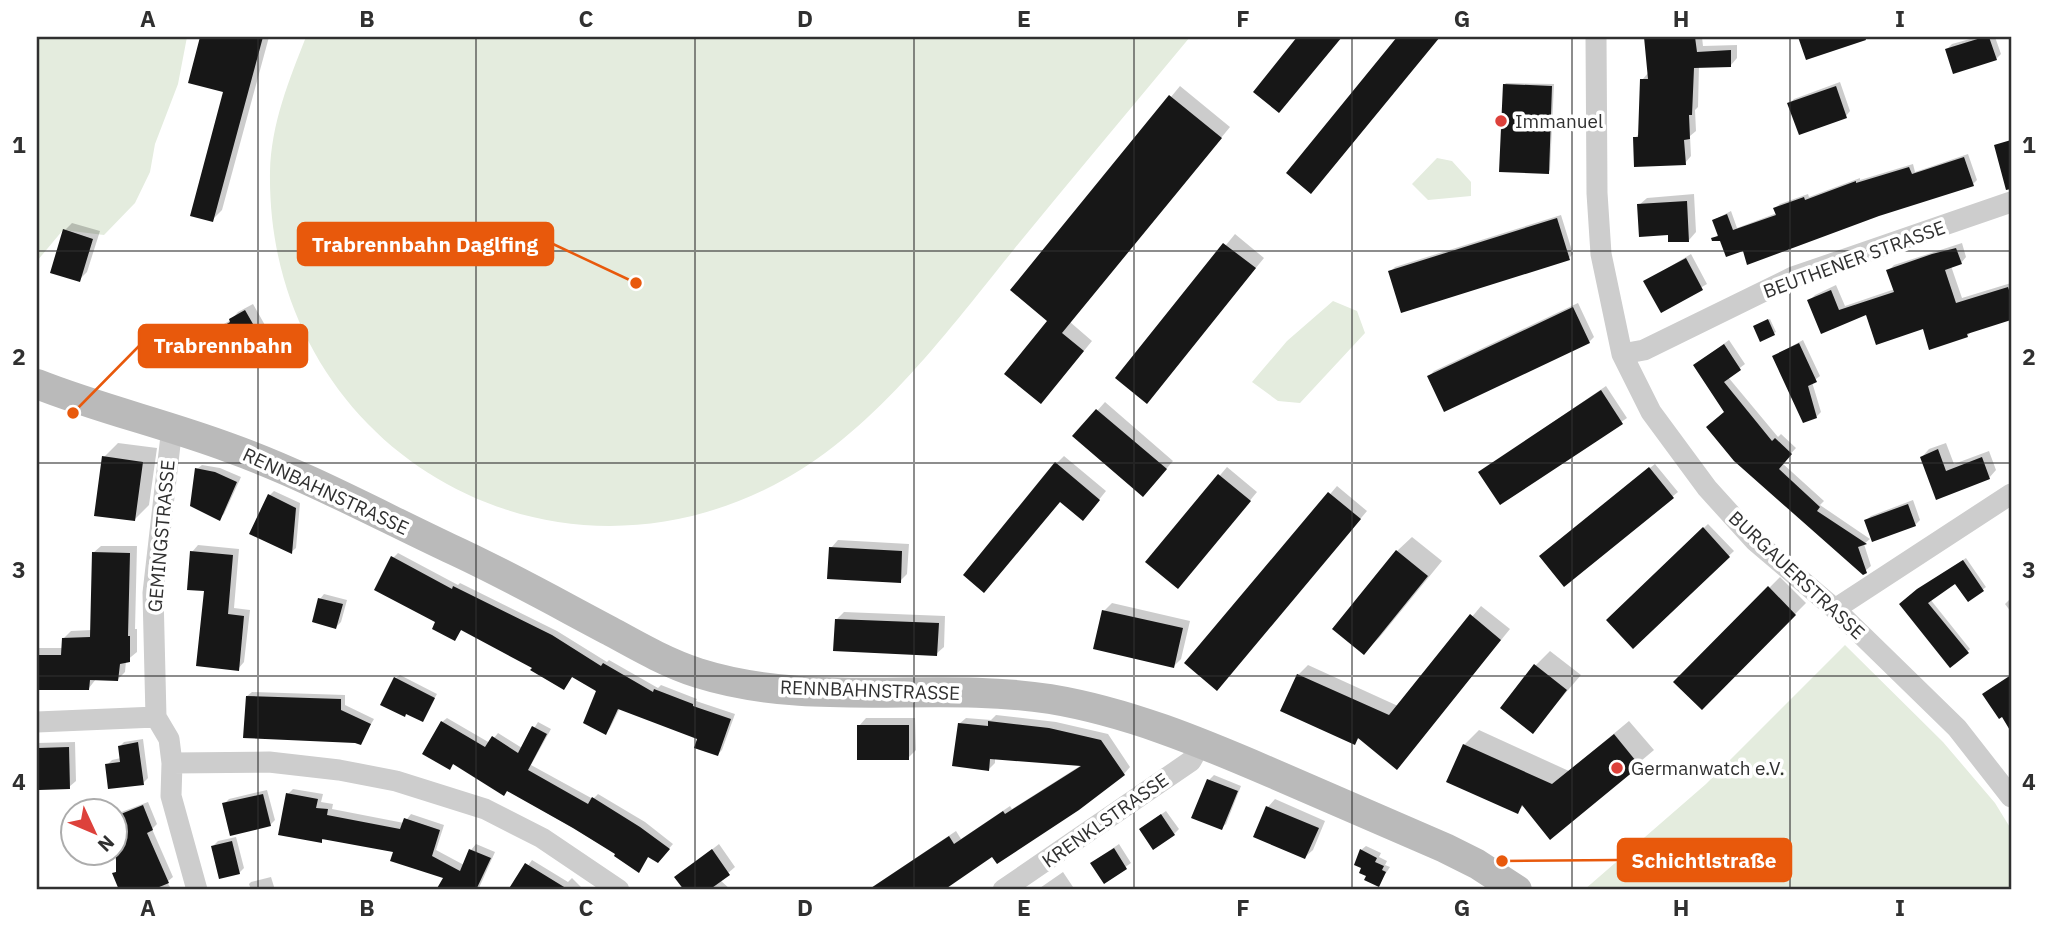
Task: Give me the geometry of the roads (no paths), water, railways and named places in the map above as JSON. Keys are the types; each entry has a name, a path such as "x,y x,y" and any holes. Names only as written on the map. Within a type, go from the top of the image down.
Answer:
{"street":[{"name":"BURGAUERSTRASSE","path":"1596,37 1601,254 1622,354 1651,412 1707,488 1755,541 1835,609 1957,728 2011,797"},
{"name":"BEUTHENER STRASSE","path":"1622,354 1644,350 1793,277 2011,202"},
{"name":"RENNBAHNSTRASSE","path":"37,384 76,399 172,427 257,459 436,542 654,656 698,673 744,684 843,693 996,693 1050,699 1131,719 1201,743 1445,848 1517,890"},
{"name":"GEMINGSTRASSE","path":"172,427 153,593 156,716 169,739 172,763 171,796 197,890"},
{"path":"1835,609 2011,494"},
{"path":"37,722 156,716"},
{"name":"KRENKLSTRASSE","path":"1003,890 1191,761 1201,743"},
{"path":"172,763 269,762 339,770 396,781 485,809 542,838 620,890"}],"place":[{"name":"Immanuel","path":"1501,121"},
{"name":"Trabrennbahn Daglfing","path":"636,283"},
{"name":"Trabrennbahn","path":"73,413"},
{"name":"Germanwatch e.V.","path":"1617,768"},
{"name":"Schichtlstraße","path":"1502,861"}]}
